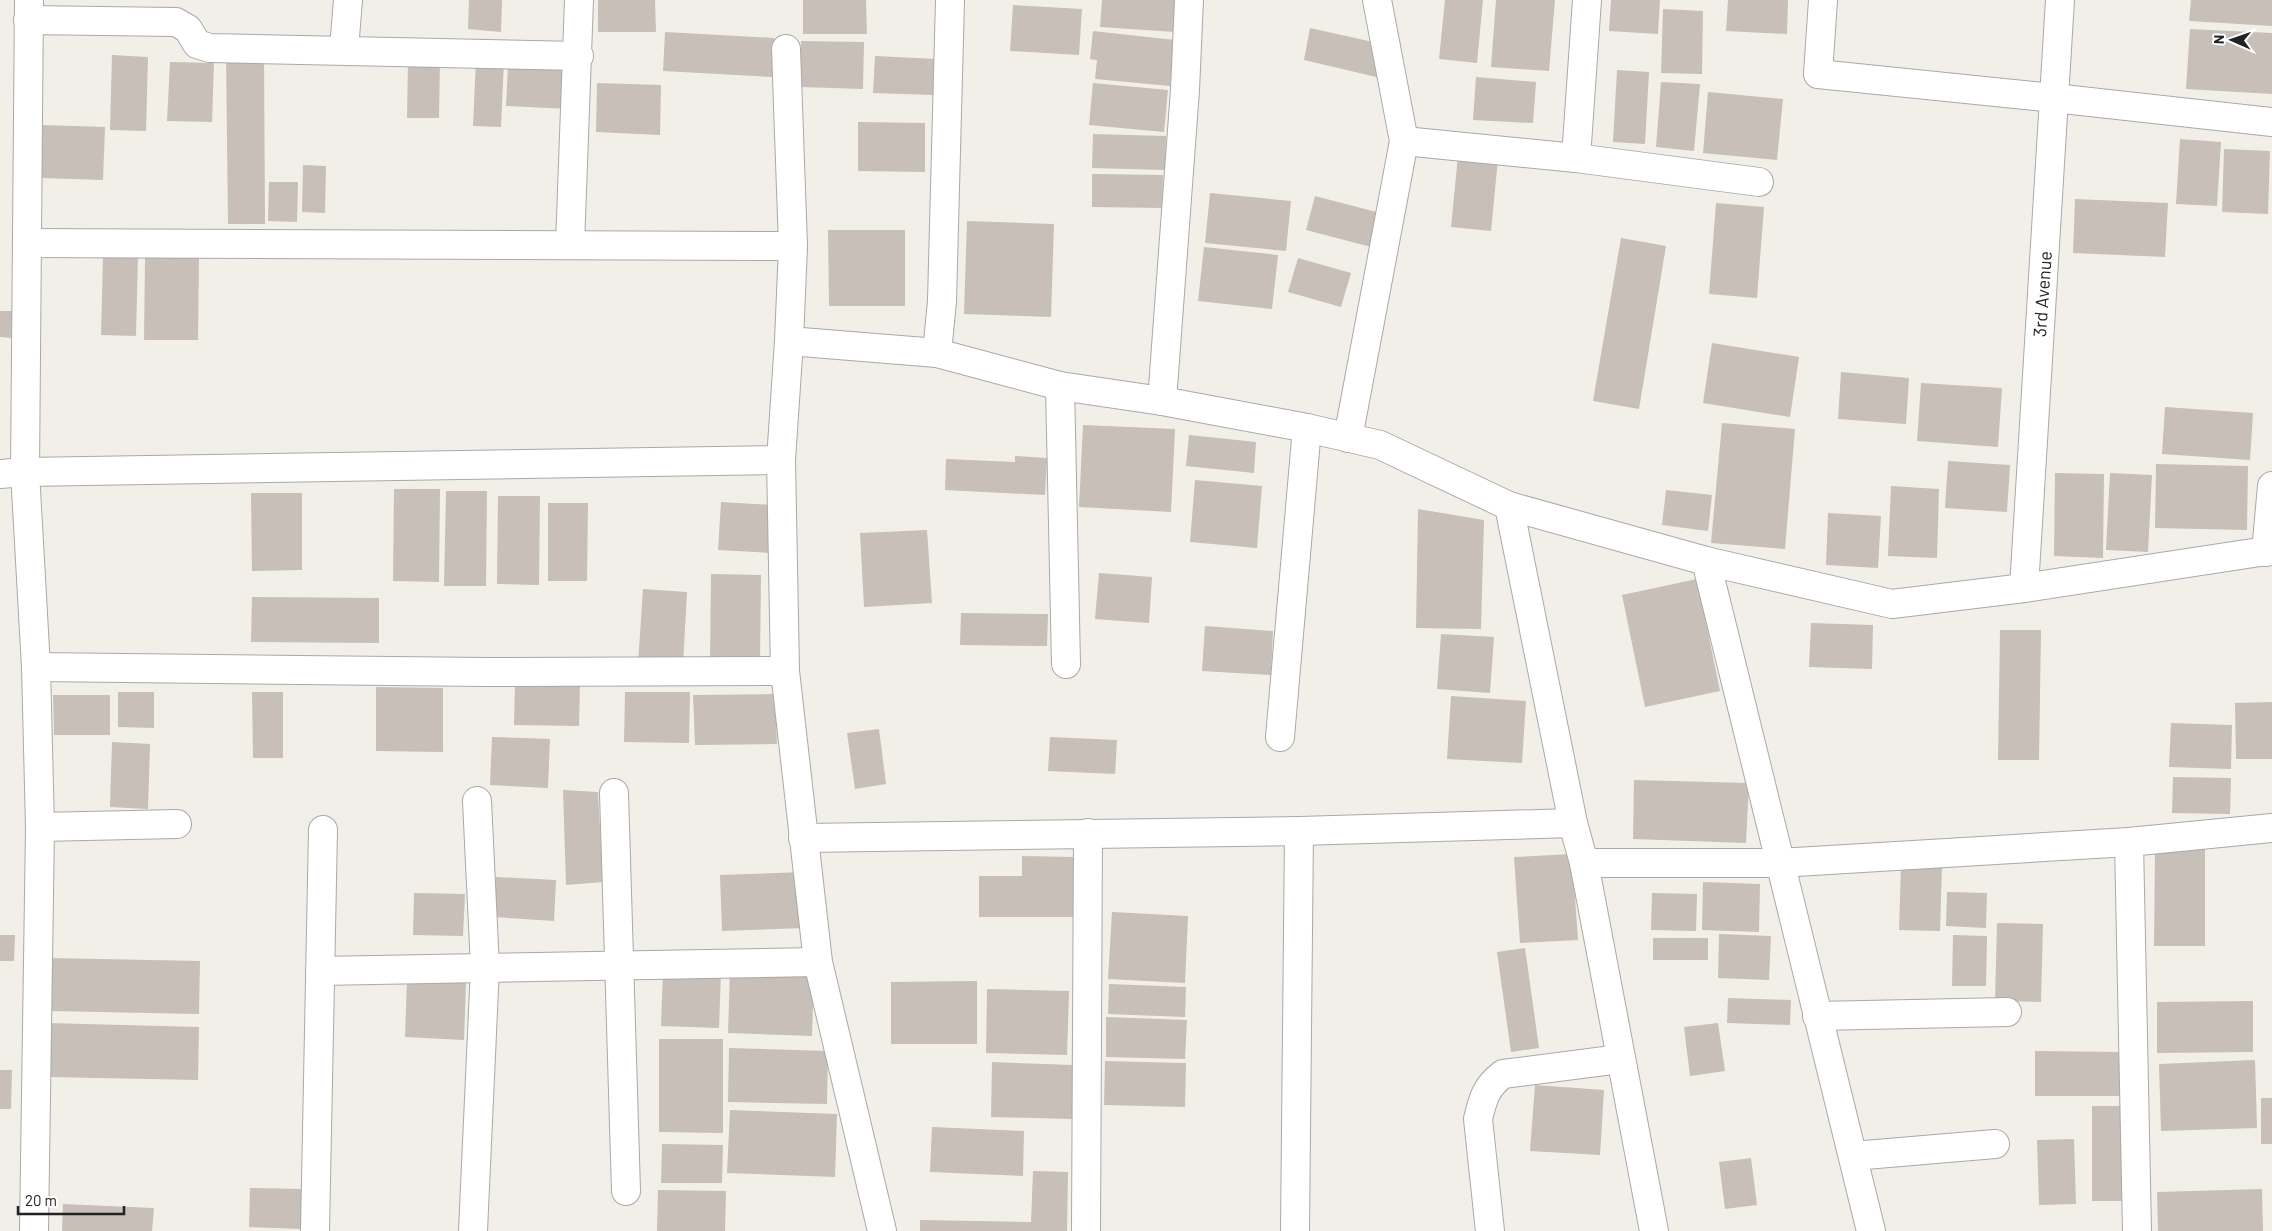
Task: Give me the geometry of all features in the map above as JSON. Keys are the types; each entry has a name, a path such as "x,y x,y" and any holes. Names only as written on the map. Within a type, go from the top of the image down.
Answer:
{"street":[{"path":"344,50 348,0"},
{"path":"570,245 579,0"},
{"path":"937,353 942,301 950,0"},
{"path":"1162,401 1184,100 1189,0"},
{"path":"1348,438 1404,141 1377,0"},
{"path":"1576,158 1587,0"},
{"path":"1822,0 1818,74 2272,122"},
{"name":"3rd Avenue","path":"2024,588 2060,0"},
{"path":"34,1231 40,827 36,667 13,473 27,244 28,10 176,22 188,29 197,44 210,48 578,56"},
{"path":"786,49 794,246 781,460 784,671 818,962 882,1231"},
{"path":"1404,141 1576,158 1760,182"},
{"path":"27,244 794,246"},
{"path":"789,341 937,353 1060,386 1162,401 1307,428 1380,445 1510,506 1706,561 1892,604 2024,588 2269,551 2272,486"},
{"path":"1060,386 1066,664"},
{"path":"1280,737 1307,428"},
{"path":"13,473 781,460"},
{"path":"1510,506 1573,823 1584,863 1654,1231"},
{"path":"1706,561 1779,863 1872,1231"},
{"path":"36,667 485,672 784,671"},
{"path":"614,793 626,1191"},
{"path":"473,1231 485,967 477,802"},
{"path":"803,838 1299,831 1573,823"},
{"path":"40,827 176,824"},
{"path":"1584,863 1779,863 2129,842 2272,828"},
{"path":"315,1231 323,830"},
{"path":"1295,1231 1299,831"},
{"path":"1086,1231 1088,833"},
{"path":"2129,842 2138,1231"},
{"path":"320,971 618,964 818,962"},
{"path":"1817,1016 2007,1012"},
{"path":"1490,1231 1478,1119 1482,1101 1490,1083 1503,1074 1620,1059"},
{"path":"1852,1156 1995,1144"}],"building":[{"path":"469,0 502,0 501,32 468,29"},
{"path":"598,0 655,0 656,32 598,32"},
{"path":"803,0 866,0 867,34 803,34"},
{"path":"1102,0 1177,0 1175,32 1100,27"},
{"path":"1445,0 1483,0 1477,63 1439,59"},
{"path":"1496,0 1555,0 1549,71 1491,67"},
{"path":"1611,0 1660,0 1658,34 1609,31"},
{"path":"1728,0 1788,0 1787,34 1726,31"},
{"path":"2191,0 2272,0 2272,26 2189,21"},
{"path":"1013,5 1082,9 1079,55 1010,51"},
{"path":"1663,9 1703,11 1702,74 1661,73"},
{"path":"1310,28 1382,44 1389,80 1304,60"},
{"path":"2190,29 2272,33 2272,94 2186,89"},
{"path":"1093,31 1175,40 1170,86 1095,79 1097,60 1090,59"},
{"path":"665,32 774,38 772,77 663,71"},
{"path":"801,41 864,42 863,89 800,87"},
{"path":"226,53 264,53 265,224 228,224"},
{"path":"112,55 148,57 146,131 110,130"},
{"path":"875,56 937,59 935,95 873,93"},
{"path":"408,60 440,62 439,118 407,118"},
{"path":"476,60 504,61 501,127 473,126"},
{"path":"170,62 214,63 212,122 167,121"},
{"path":"508,66 571,70 569,109 506,106"},
{"path":"1617,70 1649,72 1645,144 1613,142"},
{"path":"1476,77 1536,82 1533,123 1473,120"},
{"path":"1661,82 1700,84 1694,151 1656,147"},
{"path":"597,83 661,85 660,135 596,132"},
{"path":"1093,83 1168,90 1164,132 1089,125"},
{"path":"1708,92 1783,99 1777,160 1703,153"},
{"path":"858,122 925,123 925,172 858,171"},
{"path":"43,125 105,127 103,180 41,178"},
{"path":"1093,134 1166,136 1165,170 1092,168"},
{"path":"2180,139 2221,142 2217,206 2176,204"},
{"path":"2224,149 2270,151 2268,214 2222,212"},
{"path":"1458,156 1498,159 1491,231 1451,227"},
{"path":"303,165 326,166 325,213 302,212"},
{"path":"1092,174 1163,175 1162,208 1092,207"},
{"path":"269,182 298,182 297,222 268,221"},
{"path":"1210,193 1291,201 1286,251 1205,243"},
{"path":"1315,196 1384,214 1375,248 1306,230"},
{"path":"2075,199 2168,203 2165,257 2073,253"},
{"path":"1716,203 1764,207 1757,298 1709,294"},
{"path":"967,221 1054,224 1051,317 964,314"},
{"path":"828,230 905,230 905,306 829,306"},
{"path":"1621,238 1666,246 1639,409 1593,401"},
{"path":"1204,247 1278,255 1272,309 1198,301"},
{"path":"103,255 138,256 136,336 101,335"},
{"path":"145,257 199,258 198,340 144,340"},
{"path":"1298,258 1351,273 1341,307 1288,292"},
{"path":"0,311 12,311 11,338 0,337"},
{"path":"1712,343 1799,357 1790,417 1703,403"},
{"path":"1841,372 1909,378 1906,424 1838,419"},
{"path":"1921,383 2002,388 1998,447 1917,441"},
{"path":"2165,407 2253,413 2250,460 2162,454"},
{"path":"1722,423 1795,429 1785,549 1711,543"},
{"path":"1083,425 1175,429 1171,512 1079,507"},
{"path":"1189,435 1256,442 1254,473 1186,466"},
{"path":"1015,456 1047,458 1045,495 945,490 946,459 1015,462"},
{"path":"1948,461 2010,465 2007,512 1945,508"},
{"path":"2156,464 2248,466 2247,530 2155,528"},
{"path":"2055,473 2104,474 2103,558 2054,556"},
{"path":"2110,473 2152,475 2148,552 2106,550"},
{"path":"1195,480 1262,486 1257,548 1190,542"},
{"path":"1891,486 1939,489 1937,558 1888,556"},
{"path":"394,489 440,489 439,582 393,581"},
{"path":"1666,490 1712,495 1708,531 1662,525"},
{"path":"446,491 487,491 486,586 444,586"},
{"path":"251,493 302,493 302,570 252,571"},
{"path":"498,496 540,496 539,585 497,584"},
{"path":"721,502 774,505 772,553 718,550"},
{"path":"548,503 588,503 587,581 548,581"},
{"path":"1418,509 1484,520 1481,629 1416,628"},
{"path":"1828,513 1881,516 1878,568 1826,565"},
{"path":"927,530 932,603 864,607 860,533"},
{"path":"1099,573 1152,577 1149,623 1095,619"},
{"path":"711,574 761,575 760,662 710,662"},
{"path":"1697,579 1720,691 1645,707 1622,595"},
{"path":"643,589 687,592 683,665 638,663"},
{"path":"252,597 379,598 379,643 251,642"},
{"path":"961,613 1048,614 1047,646 960,645"},
{"path":"1811,623 1873,625 1872,669 1809,667"},
{"path":"1205,626 1273,631 1271,675 1202,671"},
{"path":"2000,630 2041,630 2039,760 1998,760"},
{"path":"1441,634 1494,637 1490,693 1437,689"},
{"path":"515,681 580,682 579,726 514,725"},
{"path":"376,687 443,688 443,752 376,751"},
{"path":"118,692 154,692 154,728 118,727"},
{"path":"252,692 283,692 283,758 253,758"},
{"path":"625,692 690,692 689,743 624,742"},
{"path":"775,694 777,744 695,745 693,695"},
{"path":"53,695 110,695 110,735 54,735"},
{"path":"1451,696 1526,701 1522,763 1447,759"},
{"path":"2272,702 2272,759 2236,759 2235,703"},
{"path":"2171,723 2232,725 2231,769 2169,767"},
{"path":"879,729 886,784 855,789 847,733"},
{"path":"492,737 550,739 548,788 490,785"},
{"path":"1050,737 1117,740 1115,774 1048,771"},
{"path":"112,742 150,744 148,809 110,807"},
{"path":"2173,777 2231,778 2230,814 2172,813"},
{"path":"1634,780 1749,783 1746,843 1633,839"},
{"path":"563,790 598,792 603,882 566,885"},
{"path":"2155,849 2205,849 2205,946 2154,946"},
{"path":"1572,854 1578,940 1520,943 1514,857"},
{"path":"1022,856 1074,857 1074,917 979,917 979,876 1022,876"},
{"path":"1901,866 1942,867 1940,931 1899,930"},
{"path":"802,872 805,928 722,931 720,875"},
{"path":"496,877 556,880 554,921 494,917"},
{"path":"1703,882 1760,884 1759,932 1702,930"},
{"path":"1947,892 1987,893 1986,928 1946,926"},
{"path":"414,893 465,894 463,936 413,935"},
{"path":"1652,893 1697,894 1696,931 1651,930"},
{"path":"1112,912 1188,916 1185,983 1108,979"},
{"path":"1997,923 2043,924 2041,1002 1995,1001"},
{"path":"1719,934 1771,936 1769,980 1718,978"},
{"path":"0,935 15,935 14,961 0,961"},
{"path":"1953,935 1987,936 1986,986 1952,986"},
{"path":"1653,938 1708,938 1708,960 1653,960"},
{"path":"1525,948 1539,1048 1511,1052 1497,952"},
{"path":"51,958 200,961 199,1014 51,1011"},
{"path":"730,968 814,971 812,1036 728,1033"},
{"path":"663,971 721,973 719,1028 661,1026"},
{"path":"407,979 466,982 464,1040 405,1037"},
{"path":"977,981 977,1044 891,1044 891,982"},
{"path":"1109,984 1186,987 1185,1017 1108,1014"},
{"path":"987,989 1069,991 1067,1055 986,1053"},
{"path":"1728,998 1791,1000 1790,1025 1727,1023"},
{"path":"2253,1001 2253,1052 2157,1053 2157,1002"},
{"path":"1106,1017 1187,1020 1185,1059 1106,1057"},
{"path":"48,1023 199,1027 198,1080 47,1077"},
{"path":"1718,1023 1725,1071 1690,1076 1684,1027"},
{"path":"659,1039 723,1039 723,1133 659,1132"},
{"path":"729,1048 828,1051 827,1104 728,1102"},
{"path":"2035,1051 2124,1052 2124,1096 2035,1096"},
{"path":"2255,1060 2257,1128 2161,1131 2159,1064"},
{"path":"1105,1061 1186,1063 1185,1107 1104,1105"},
{"path":"992,1062 1074,1065 1072,1119 991,1117"},
{"path":"0,1070 12,1070 11,1109 0,1109"},
{"path":"1535,1085 1604,1090 1600,1155 1530,1151"},
{"path":"2261,1098 2272,1098 2272,1144 2261,1144"},
{"path":"2092,1106 2130,1106 2130,1201 2092,1201"},
{"path":"730,1110 837,1114 835,1177 727,1173"},
{"path":"932,1127 1024,1131 1023,1176 930,1172"},
{"path":"2074,1139 2076,1204 2039,1205 2037,1140"},
{"path":"662,1144 723,1145 722,1183 661,1183"},
{"path":"1751,1158 1757,1205 1725,1209 1719,1162"},
{"path":"1033,1171 1068,1172 1067,1231 920,1231 920,1220 1031,1222"},
{"path":"250,1188 302,1189 301,1229 249,1227"},
{"path":"2262,1189 2263,1231 2158,1231 2157,1192"},
{"path":"658,1190 726,1191 725,1231 657,1231"},
{"path":"63,1204 154,1208 152,1231 62,1231"}]}
